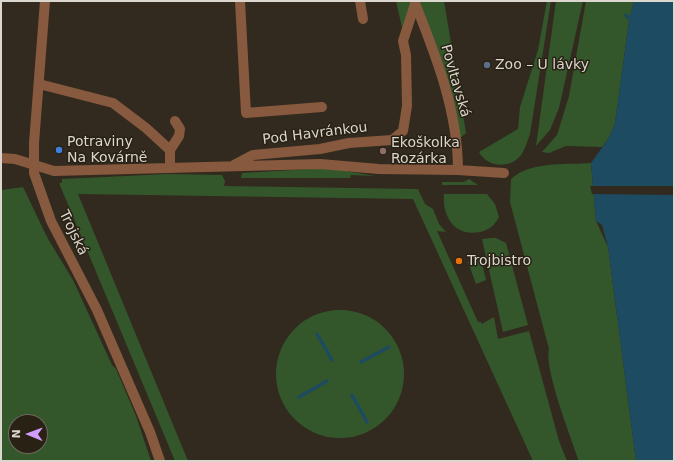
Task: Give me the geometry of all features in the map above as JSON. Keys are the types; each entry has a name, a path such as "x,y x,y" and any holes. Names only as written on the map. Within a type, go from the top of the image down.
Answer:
{"street":[{"name":"Trojská","path":"45,1 33,164 40,192 51,221 97,310 150,432 160,461"},
{"path":"240,1 246,113 322,107"},
{"path":"360,1 363,19"},
{"name":"Povltavská","path":"403,131 407,106 406,55 403,41 414,3"},
{"name":"Povltavská","path":"414,3 434,52 448,97 458,150 458,170"},
{"path":"38,84 113,103 146,128 170,150"},
{"path":"170,168 170,150 179,136 180,129 175,122"},
{"name":"Pod Havránkou","path":"230,167 253,155 320,149 349,142 392,140 403,131"},
{"name":"Pod Havránkou","path":"1,158 11,158 54,172 320,164 380,169 458,170"},
{"path":"458,170 504,173"}],"green space":[{"path":"396,1 410,1 411,6 403,32"},
{"path":"419,1 444,1 466,133 460,138"},
{"path":"547,1 551,1 530,134 523,152 514,162 501,165 488,162 479,152 518,129 520,107 538,50"},
{"path":"556,1 583,1 559,108 550,130 536,146"},
{"path":"586,1 634,1 630,17 624,15 629,21 615,123 609,138 602,147 566,146 549,153 542,152 557,135 569,96"},
{"path":"591,163 596,221 608,247 636,461 579,461 550,372 549,349 510,202 511,179 519,173 528,169 549,165"},
{"path":"329,168 375,176 351,175 350,178 241,178 242,173"},
{"path":"168,174 222,175 225,181 224,186 418,189 425,204 433,209 439,224 446,232 437,231 478,322 481,322 482,324 494,317 498,339 529,331 559,441 567,461 533,461 413,199 78,194 188,461 175,461 59,183 62,183 62,179"},
{"path":"469,179 478,185 442,185 442,182 464,182"},
{"path":"23,187 48,239 73,280 112,365 116,369 136,416 151,461 1,461 1,190"},
{"path":"444,194 487,194 495,204 499,217 491,227 486,230 471,233 464,231 452,224 448,217 445,210"},
{"path":"496,238 506,243 528,325 503,332 482,239"},
{"path":"481,259 486,280 476,284 468,262"},
{"path":"334,310 346,310 365,314 386,328 400,349 404,374 400,399 386,420 365,434 346,438 334,438 315,434 294,420 280,399 276,380 276,368 280,349 294,328 315,314"}],"water":[{"path":"634,1 674,1 674,461 636,461 608,247 602,225 596,221 591,163 609,138 615,123 629,21 624,15 625,13 630,16"}],"pier":[{"path":"590,186 674,186 674,195 592,194"}],"waterway":[{"path":"317,334 332,360"},
{"path":"361,362 389,347"},
{"path":"299,397 327,381"},
{"path":"352,395 367,422"}],"place":[{"name":"Zoo – U lávky","path":"487,65"},
{"name":"Potraviny Na Kovárně","path":"59,150"},
{"name":"Ekoškolka Rozárka","path":"383,151"},
{"name":"Trojbistro","path":"459,261"}]}
